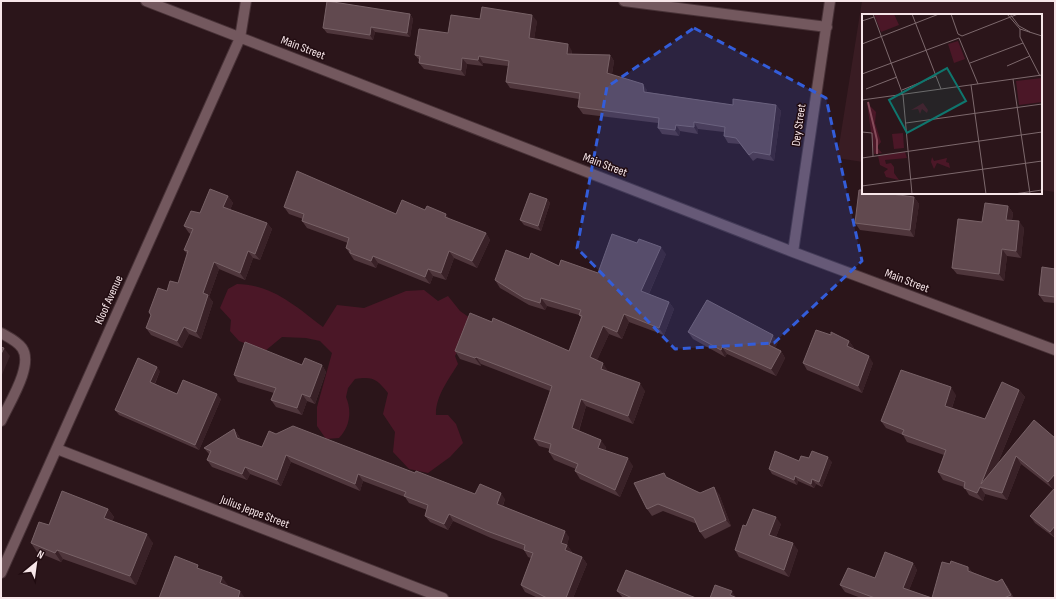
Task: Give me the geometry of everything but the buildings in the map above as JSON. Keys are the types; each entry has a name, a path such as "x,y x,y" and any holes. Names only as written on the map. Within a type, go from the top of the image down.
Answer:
{"street":[{"name":"Main Street","path":"146,1 793,252 1055,350"},
{"name":"Kloof Avenue","path":"1,574 240,38 246,1"},
{"path":"624,1 827,27"},
{"name":"Dey Street","path":"793,252 830,1"},
{"path":"1,333 15,341 25,354 24,370 1,421"},
{"name":"Julius Jeppe Street","path":"57,449 443,598"}],"highlighted area":[{"path":"694,28 826,98 862,261 774,343 675,349 577,248 607,87"}],"shaded area":[{"path":"862,1 1055,1 1055,192 1042,190 1042,14 862,14 862,162 837,158"},
{"path":"237,284 262,288 283,298 323,327 337,305 364,308 406,291 424,290 438,301 448,296 460,311 470,318 466,335 455,356 458,364 440,395 436,408 436,415 448,415 456,424 463,443 450,457 428,473 409,469 393,452 395,432 383,414 388,393 381,384 370,378 355,379 348,388 346,397 349,408 349,419 346,429 339,438 326,439 317,426 317,407 332,353 320,341 306,338 282,337 265,351 239,341 230,331 231,320 220,308 228,289"}]}
